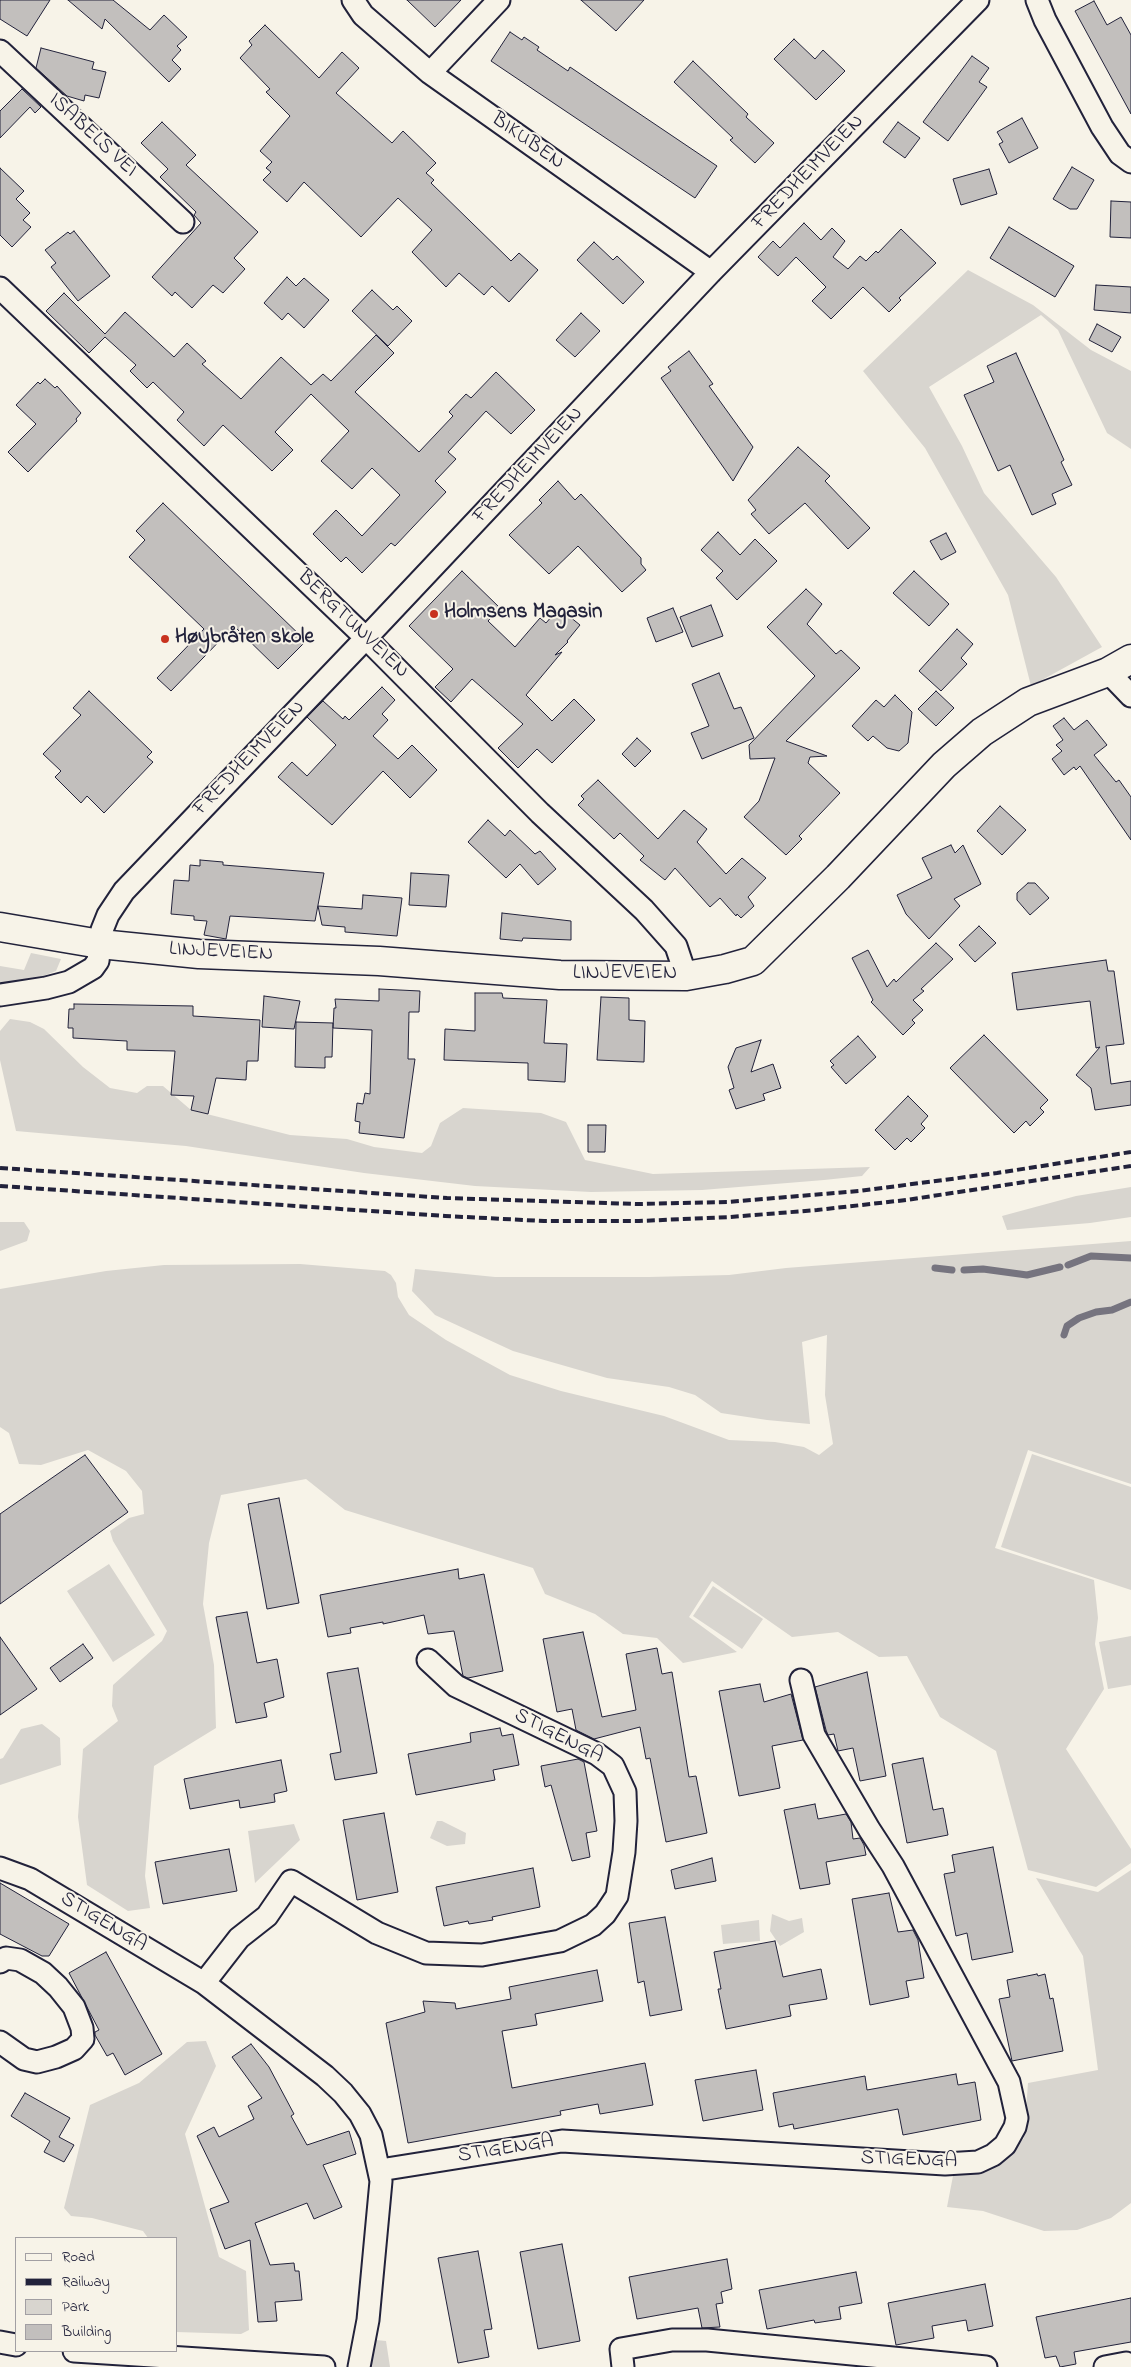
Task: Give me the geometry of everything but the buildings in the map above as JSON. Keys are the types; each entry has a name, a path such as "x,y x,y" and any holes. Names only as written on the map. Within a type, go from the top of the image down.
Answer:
{"street":[{"name":"BIKUBEN","path":"353,0 363,15 430,73 711,272"},
{"path":"430,73 499,0"},
{"name":"FREDHEIMVEIEN","path":"0,995 46,988 68,982 84,974 98,961 102,930 108,915 124,891 366,638 711,272 978,0"},
{"path":"1037,0 1045,20 1102,127 1120,154 1131,162"},
{"name":"ISABELS VEI","path":"0,51 183,222"},
{"name":"BERGTUNVEIEN","path":"0,288 366,638 540,812 644,910 676,946 682,958 686,976"},
{"name":"LINJEVEIEN","path":"0,927 100,944 199,954 379,961 560,975 686,976 725,969 753,961 838,877 944,765 982,732 1028,702 1120,666 1131,696"},
{"name":"STIGENGA","path":"204,1983 239,1938 267,1916 291,1881 377,1933 426,1953 482,1955 560,1941 593,1925 605,1914 617,1896 624,1852 626,1821 622,1781 613,1766 597,1754 456,1686 428,1660"},
{"name":"STIGENGA","path":"380,2170 562,2141 945,2164 978,2162 993,2155 1005,2145 1015,2127 1017,2118 1008,2082 893,1866 814,1735 801,1680"},
{"name":"STIGENGA","path":"0,1868 30,1879 204,1983 307,2062 343,2093 360,2114 371,2136 380,2170 381,2194 369,2310 359,2367"},
{"path":"0,1962 6,1958 20,1960 43,1973 58,1987 74,2007 82,2028 83,2039 74,2049 38,2062 24,2059 0,2042"},
{"path":"624,2367 621,2349 672,2340 707,2340 986,2367"},
{"path":"0,2342 15,2345"},
{"path":"90,2352 324,2367"},
{"path":"1105,2367 1126,2363"}],"green space":[{"path":"968,270 1033,305 1091,350 1131,371 1131,449 1107,433 1058,330 1041,315 929,387 962,446 984,493 1056,577 1102,647 1031,686 1008,595 925,448 863,371"},
{"path":"31,953 61,959 56,971 38,978 0,983 0,966 24,970"},
{"path":"10,1019 30,1022 44,1029 83,1067 110,1088 137,1093 147,1086 163,1086 191,1110 290,1135 347,1139 374,1147 422,1153 431,1146 440,1123 463,1108 541,1113 566,1122 585,1160 653,1174 870,1167 862,1176 824,1180 702,1190 591,1192 475,1186 364,1173 186,1146 16,1131 0,1060 0,1031"},
{"path":"1131,1187 1131,1217 1090,1223 1007,1230 1002,1216 1076,1196"},
{"path":"0,1222 24,1222 30,1231 27,1241 0,1251"},
{"path":"1131,1241 1131,1484 1028,1450 995,1548 1094,1580 1098,1618 1095,1644 1104,1689 1066,1749 1131,1849 1131,1863 1096,1887 1028,1870 996,1751 940,1717 907,1656 879,1657 838,1632 792,1637 712,1581 689,1617 737,1652 683,1663 657,1638 623,1634 595,1614 545,1594 533,1568 345,1510 306,1479 221,1495 209,1543 203,1604 214,1665 216,1728 154,1766 145,1876 150,1908 128,1911 87,1885 78,1817 83,1749 118,1721 112,1706 113,1685 162,1641 167,1631 113,1541 110,1531 129,1518 144,1514 142,1491 126,1471 88,1450 41,1465 19,1464 9,1433 0,1427 0,1289 106,1271 164,1265 300,1264 385,1271 391,1275 396,1283 398,1297 409,1315 446,1340 510,1375 561,1391 664,1416 729,1440 775,1442 804,1447 819,1455 833,1444 825,1395 827,1335 802,1342 810,1424 721,1413 695,1395 669,1387 607,1378 513,1351 435,1315 412,1291 415,1269 495,1277 729,1275 786,1268"},
{"path":"1032,1454 1131,1487 1131,1590 1001,1547"},
{"path":"109,1564 155,1635 113,1662 67,1591"},
{"path":"713,1586 763,1619 742,1649 693,1616"},
{"path":"1131,1636 1131,1685 1108,1689 1099,1642"},
{"path":"42,1724 60,1738 61,1765 0,1785 0,1759 3,1758 21,1729"},
{"path":"437,1821 442,1821 466,1833 465,1844 447,1846 430,1838"},
{"path":"294,1824 300,1840 255,1883 248,1831"},
{"path":"1131,1870 1131,2203 1111,2218 1077,2230 1044,2231 983,2211 947,2207 953,2176 987,2171 1007,2159 1024,2138 1028,2083 1098,2070 1083,1956 1036,1878 1098,1892"},
{"path":"772,1914 789,1921 802,1918 804,1932 780,1946 770,1931"},
{"path":"759,1920 760,1941 723,1944 721,1925"},
{"path":"206,2041 216,2066 185,2134 219,2257 246,2271 249,2330 241,2334 178,2332 178,2237 147,2237 143,2231 92,2218 71,2216 64,2208 90,2105 139,2083 187,2042"},
{"path":"376,2340 386,2341 390,2367 371,2367"}],"waterway":[{"path":"1068,1265 1091,1256 1131,1258"},
{"path":"964,1270 983,1269 1027,1275 1060,1267"},
{"path":"935,1268 952,1270"},
{"path":"1064,1335 1067,1326 1079,1318 1096,1312 1112,1310 1131,1302"}],"railway":[{"path":"0,1168 447,1198 638,1204 728,1202 859,1191 997,1173 1131,1152"},
{"path":"0,1186 445,1216 544,1221 639,1221 730,1217 817,1210 906,1200 1131,1166"}],"place":[{"name":"Holmsens Magasin","path":"434,614"},
{"name":"Høybråten skole","path":"165,639"}]}
